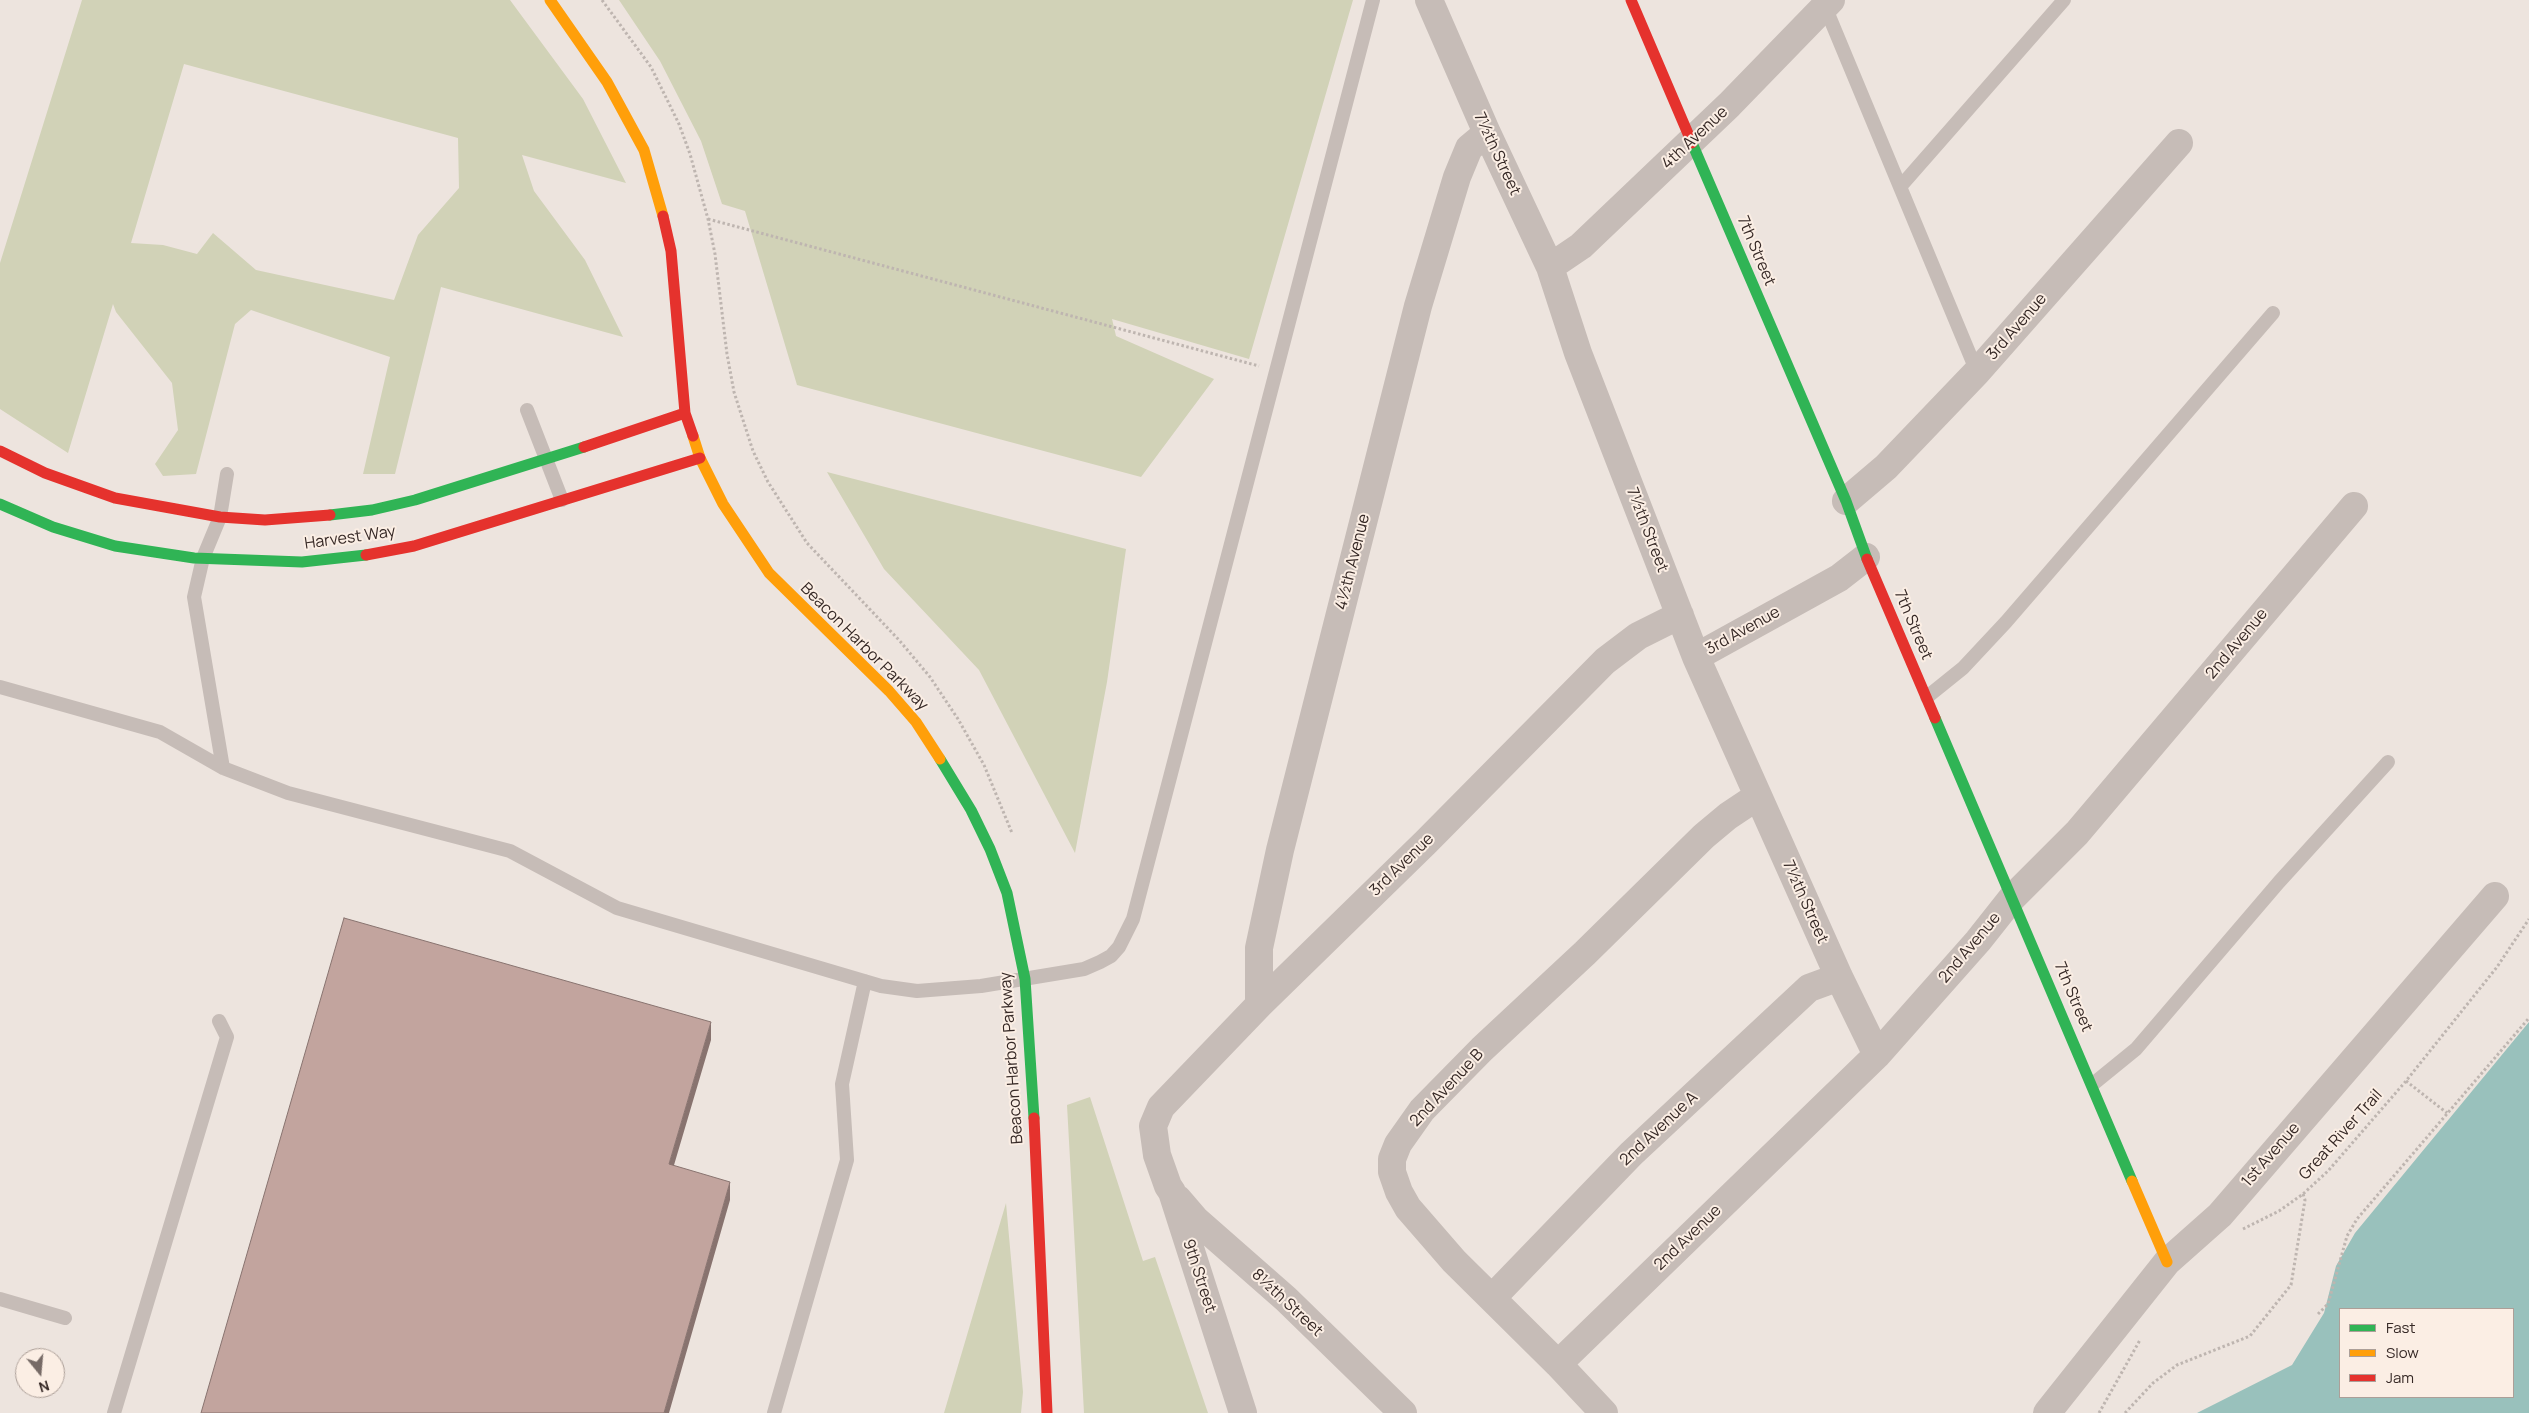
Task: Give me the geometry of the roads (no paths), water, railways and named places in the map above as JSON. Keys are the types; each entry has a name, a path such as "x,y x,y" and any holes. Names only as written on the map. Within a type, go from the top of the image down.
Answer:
{"street":[{"name":"Beacon Harbor Parkway","path":"550,0 608,82 644,150 671,252 685,413 700,458 723,504 768,573 889,691 916,722 950,773 990,849 1007,893 1025,979 1047,1413"},
{"name":"7½th Street","path":"1429,0 1487,133 1550,267 1578,353 1696,656 1839,977 1877,1054"},
{"name":"7th Street","path":"1631,0 1846,501 1866,556 2093,1084 2167,1262"},
{"name":"4th Avenue","path":"1550,267 1581,246 1730,105 1826,2"},
{"name":"4½th Avenue","path":"1259,1005 1259,948 1280,850 1418,306 1456,178 1469,148 1487,133"},
{"name":"3rd Avenue","path":"1846,501 1886,467 1978,372 2179,144"},
{"name":"Harvest Way","path":"0,451 45,473 115,498 220,517 265,520 310,518 372,510 468,485 685,413"},
{"name":"Harvest Way","path":"0,504 53,527 115,546 203,558 302,562 354,557 414,546 700,458"},
{"name":"2nd Avenue","path":"1558,1364 1877,1054 1978,941 2012,898 2077,832 2354,506"},
{"name":"3rd Avenue","path":"1696,656 1839,578 1866,556"},
{"name":"3rd Avenue","path":"1154,1140 1153,1126 1161,1108 1259,1005 1426,842 1605,661 1638,636 1680,615"},
{"name":"2nd Avenue B","path":"1604,1413 1558,1364 1454,1261 1408,1208 1399,1192 1392,1172 1392,1159 1398,1144 1422,1110 1482,1049 1586,953 1704,836 1728,816 1758,796"},
{"name":"1st Avenue","path":"2047,1413 2167,1262 2220,1215 2495,896"},
{"name":"2nd Avenue A","path":"1492,1298 1631,1154 1809,988 1839,977"},
{"name":"9th Street","path":"1154,1140 1243,1413"},
{"name":"8½th Street","path":"1172,1192 1196,1220 1286,1299 1403,1413"}],"lane":[{"path":"0,687 160,732 223,768 288,793 510,852 617,908 865,981 917,991 1025,979 1084,969 1100,962 1111,956 1126,936 1135,909 1373,0"},
{"path":"1900,187 2064,0"},
{"path":"1826,2 1900,187 1978,372"},
{"path":"1927,697 1963,668 2006,622 2273,313"},
{"path":"527,410 562,500"},
{"path":"223,768 194,597 203,558 220,517 227,474"},
{"path":"2093,1084 2136,1049 2279,882 2388,762"},
{"path":"774,1413 847,1160 842,1084 865,981"},
{"path":"114,1413 227,1037 219,1020"},
{"path":"0,1299 65,1318"}],"water":[{"path":"2529,1022 2529,1413 2197,1413 2292,1365 2324,1313 2336,1266 2355,1233"}]}
